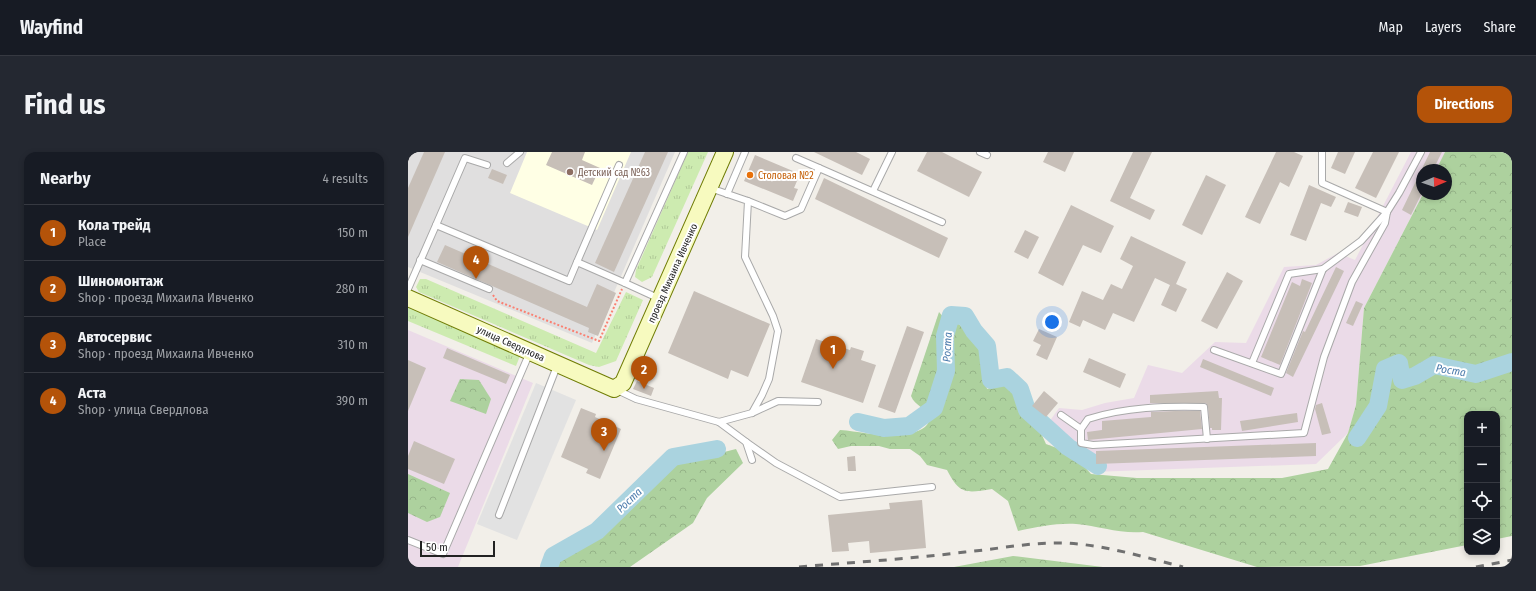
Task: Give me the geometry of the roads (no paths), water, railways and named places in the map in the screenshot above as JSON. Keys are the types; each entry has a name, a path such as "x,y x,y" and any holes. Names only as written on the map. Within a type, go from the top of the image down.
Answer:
{"street":[{"name":"проезд Михаила Ивченко","path":"614,389 623,383 661,300 725,152"},
{"name":"улица Свердлова","path":"408,298 614,389"}],"lane":[{"path":"507,163 520,152"},
{"path":"625,283 684,152"},
{"path":"727,194 745,152"},
{"path":"873,191 892,152"},
{"path":"980,152 987,155"},
{"path":"1322,152 1322,183 1386,212"},
{"path":"1252,363 1289,274 1323,269 1361,241 1386,212 1399,193 1421,152"},
{"path":"408,289 465,158 487,165"},
{"path":"796,158 942,222"},
{"path":"436,225 569,281 620,165"},
{"path":"710,188 785,216 800,209 819,168"},
{"path":"748,201 745,257 773,316 778,331 769,379 752,413"},
{"path":"1207,439 1204,407 1176,406 1108,413 1088,419 1081,429 1081,443 1093,445 1207,439 1304,433 1324,357 1352,282 1385,223 1386,212"},
{"path":"420,260 489,289"},
{"path":"577,262 661,300"},
{"path":"1214,350 1281,374 1323,269"},
{"path":"408,540 443,554 530,352"},
{"path":"499,515 558,364"},
{"path":"614,389 636,399 719,422 776,463 840,497 932,487"},
{"path":"719,422 752,413 778,400 818,402"},
{"path":"1061,415 1081,429"},
{"path":"746,442 752,460"}],"waterway":[{"name":"Роста","path":"858,422 884,428 909,426 934,408 946,371 945,336 951,315 965,316 974,331 987,346 991,380 1007,377 1020,389 1027,410 1068,447 1098,466"},
{"name":"Роста","path":"1357,438 1378,406 1385,369 1399,363 1402,380 1415,376 1434,365 1476,374 1512,362"},
{"name":"Роста","path":"549,567 553,556 597,531 673,457 717,449"}],"railway":[{"path":"799,567 924,557 1052,543 1095,546 1183,567"},
{"path":"1476,567 1512,560"}],"place":[{"name":"Детский сад №63","path":"570,172"},
{"name":"Столовая №2","path":"750,175"},
{"name":"Аста","path":"476,279"},
{"name":"Кола трейд","path":"833,369"},
{"name":"Шиномонтаж","path":"644,389"},
{"name":"Автосервис","path":"604,451"}]}
